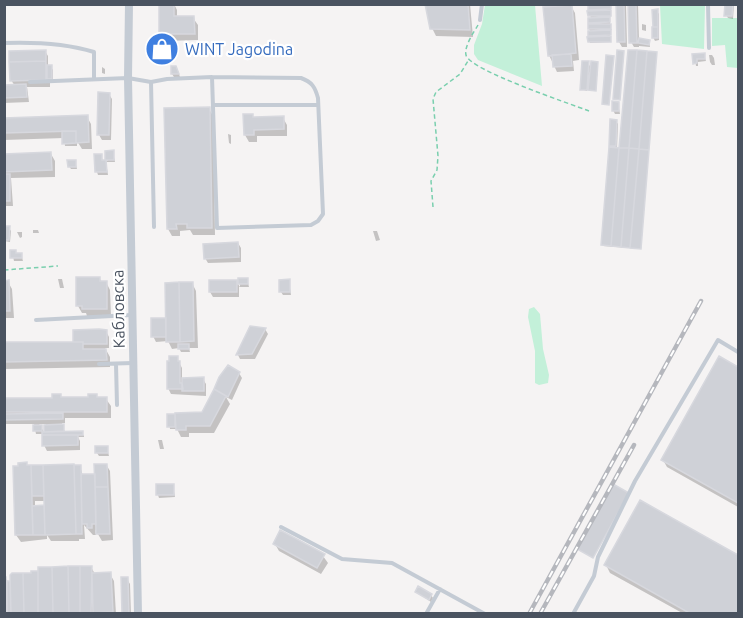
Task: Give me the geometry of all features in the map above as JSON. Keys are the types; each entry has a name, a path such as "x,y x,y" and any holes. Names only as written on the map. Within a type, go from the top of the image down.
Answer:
{"street":[{"name":"Кабловска","path":"129,4 131,315 138,614"}],"lane":[{"path":"480,20 482,4"},
{"path":"708,4 709,48"},
{"path":"4,43 29,42 81,48 94,52 94,79"},
{"path":"30,82 128,78 151,82 167,79 212,78 301,78 308,81 315,87 318,105 322,214 318,221 311,225 217,228 212,78"},
{"path":"151,82 154,227"},
{"path":"213,105 318,105"},
{"path":"36,320 131,315"},
{"path":"573,614 594,576 598,557 635,481 718,340 738,351"},
{"path":"99,364 133,363"},
{"path":"116,364 117,405"},
{"path":"281,527 342,559 392,563 485,614"},
{"path":"426,614 440,589"}],"path":[{"path":"480,20 466,49 469,60 490,73 589,111"},
{"path":"433,207 431,181 437,170 438,156 433,99 436,92 460,74 469,60"},
{"path":"4,270 58,266"}],"green space":[{"path":"485,5 535,5 542,86 478,60 474,54 474,45 482,24"},
{"path":"660,5 705,5 704,49 662,44"},
{"path":"737,5 738,68 727,67 725,45 712,46 712,18 737,18"},
{"path":"534,307 540,314 543,349 549,375 548,383 539,385 535,383 535,351 528,317 529,309"}],"building":[{"path":"159,4 174,4 174,16 194,16 195,34 159,34"},
{"path":"425,4 468,4 470,30 430,29"},
{"path":"588,4 611,4 611,9 588,10"},
{"path":"616,4 624,4 625,42 617,42"},
{"path":"628,4 636,4 637,43 629,43"},
{"path":"725,4 733,4 732,16 724,16"},
{"path":"572,5 576,53 548,56 543,7"},
{"path":"658,9 658,27 653,27 652,10"},
{"path":"611,10 611,16 588,16 587,11"},
{"path":"610,17 610,22 588,23 588,18"},
{"path":"588,24 611,24 611,29 588,29"},
{"path":"652,27 658,27 658,38 652,38"},
{"path":"611,30 611,35 588,36 588,31"},
{"path":"611,36 611,42 588,42 587,37"},
{"path":"639,38 650,40 649,45 638,43"},
{"path":"46,50 46,61 9,62 9,51"},
{"path":"617,50 624,51 620,100 613,99"},
{"path":"628,50 637,50 629,148 619,148"},
{"path":"637,50 647,51 639,149 629,148"},
{"path":"647,51 657,52 649,150 639,149"},
{"path":"705,53 705,59 697,59 697,63 693,64 692,54"},
{"path":"571,54 572,66 553,67 552,55"},
{"path":"606,55 614,56 609,105 602,104"},
{"path":"46,61 46,80 10,81 9,62"},
{"path":"582,61 589,61 587,90 580,90"},
{"path":"591,61 598,62 596,91 588,90"},
{"path":"47,65 52,65 52,79 47,79"},
{"path":"171,66 176,66 179,74 171,74"},
{"path":"26,84 27,97 4,98 4,85"},
{"path":"98,92 110,93 109,135 97,135"},
{"path":"612,101 619,102 619,111 612,111"},
{"path":"210,107 212,228 187,228 187,224 176,224 177,229 167,229 164,108"},
{"path":"243,114 253,114 253,117 284,116 284,129 254,130 254,135 244,135"},
{"path":"88,115 89,142 76,143 76,131 4,133 4,118"},
{"path":"610,119 617,120 616,146 609,146"},
{"path":"62,131 76,131 76,143 62,144"},
{"path":"609,147 619,148 611,246 601,245"},
{"path":"619,148 629,148 621,247 611,246"},
{"path":"629,148 639,149 630,248 621,247"},
{"path":"639,149 649,150 641,249 630,248"},
{"path":"114,150 114,160 105,160 105,151"},
{"path":"51,152 52,170 4,172 4,154"},
{"path":"94,154 102,154 102,160 106,160 107,172 95,172"},
{"path":"67,160 76,160 76,167 68,167"},
{"path":"4,174 10,174 10,201 4,201"},
{"path":"4,226 10,226 9,240 4,240"},
{"path":"238,242 239,257 204,259 203,244"},
{"path":"10,250 22,253 22,258 10,258"},
{"path":"76,277 100,277 100,281 107,281 107,309 82,309 82,306 76,306"},
{"path":"238,278 248,278 248,284 238,284"},
{"path":"290,279 290,292 279,292 279,280"},
{"path":"9,280 10,311 4,311 4,281"},
{"path":"209,280 237,280 237,292 209,292"},
{"path":"179,282 193,282 194,341 180,342"},
{"path":"179,282 180,342 166,342 165,283"},
{"path":"151,318 166,318 166,337 151,337"},
{"path":"250,326 266,328 252,354 236,355"},
{"path":"73,330 107,330 107,344 73,342"},
{"path":"4,342 83,342 83,349 106,349 107,360 4,362"},
{"path":"178,344 189,344 189,349 178,349"},
{"path":"169,356 178,356 180,383 183,389 167,389"},
{"path":"719,356 738,367 738,503 661,460"},
{"path":"228,365 240,372 228,397 214,389"},
{"path":"204,377 204,391 182,391 182,378"},
{"path":"214,389 226,396 210,426 186,426 186,430 176,430 175,413 202,412"},
{"path":"52,394 61,394 61,397 88,397 88,394 97,394 97,397 107,397 107,412 4,412 4,398 52,398"},
{"path":"63,413 63,419 4,420 4,414"},
{"path":"167,414 175,414 175,427 167,427"},
{"path":"64,424 64,431 44,432 44,425"},
{"path":"33,425 42,425 42,431 33,431"},
{"path":"83,431 83,435 42,435 42,432"},
{"path":"42,435 78,435 78,445 42,446"},
{"path":"95,446 108,446 108,453 95,453"},
{"path":"27,462 27,465 31,465 33,535 15,535 13,466"},
{"path":"74,464 76,534 45,535 43,465"},
{"path":"94,464 107,464 108,487 95,487"},
{"path":"31,465 43,465 44,496 32,496"},
{"path":"74,465 81,465 82,534 76,534"},
{"path":"81,474 95,474 96,524 92,524 92,528 87,528 87,524 82,524"},
{"path":"156,484 174,484 174,495 156,495"},
{"path":"613,484 629,493 593,558 577,549"},
{"path":"95,487 108,487 110,534 96,534"},
{"path":"640,500 738,555 738,614 691,614 604,565"},
{"path":"44,505 45,535 33,535 32,506"},
{"path":"280,530 325,554 317,568 273,544"},
{"path":"68,566 69,614 53,614 52,567"},
{"path":"68,566 80,566 80,614 69,614"},
{"path":"80,566 92,566 91,614 80,614"},
{"path":"38,567 52,567 53,614 38,614"},
{"path":"31,571 38,571 38,614 24,614 23,573 31,573"},
{"path":"111,572 113,612 93,613 92,573"},
{"path":"23,573 24,614 11,614 10,575"},
{"path":"4,577 6,577 7,614 4,614"},
{"path":"121,577 128,577 129,614 122,614"},
{"path":"7,581 10,581 11,614 7,614"},
{"path":"418,586 432,594 429,600 415,592"}],"railway":[{"path":"529,614 701,301"},
{"path":"540,614 634,445"}],"place":[{"name":"WINT Jagodina","path":"162,49"}]}
